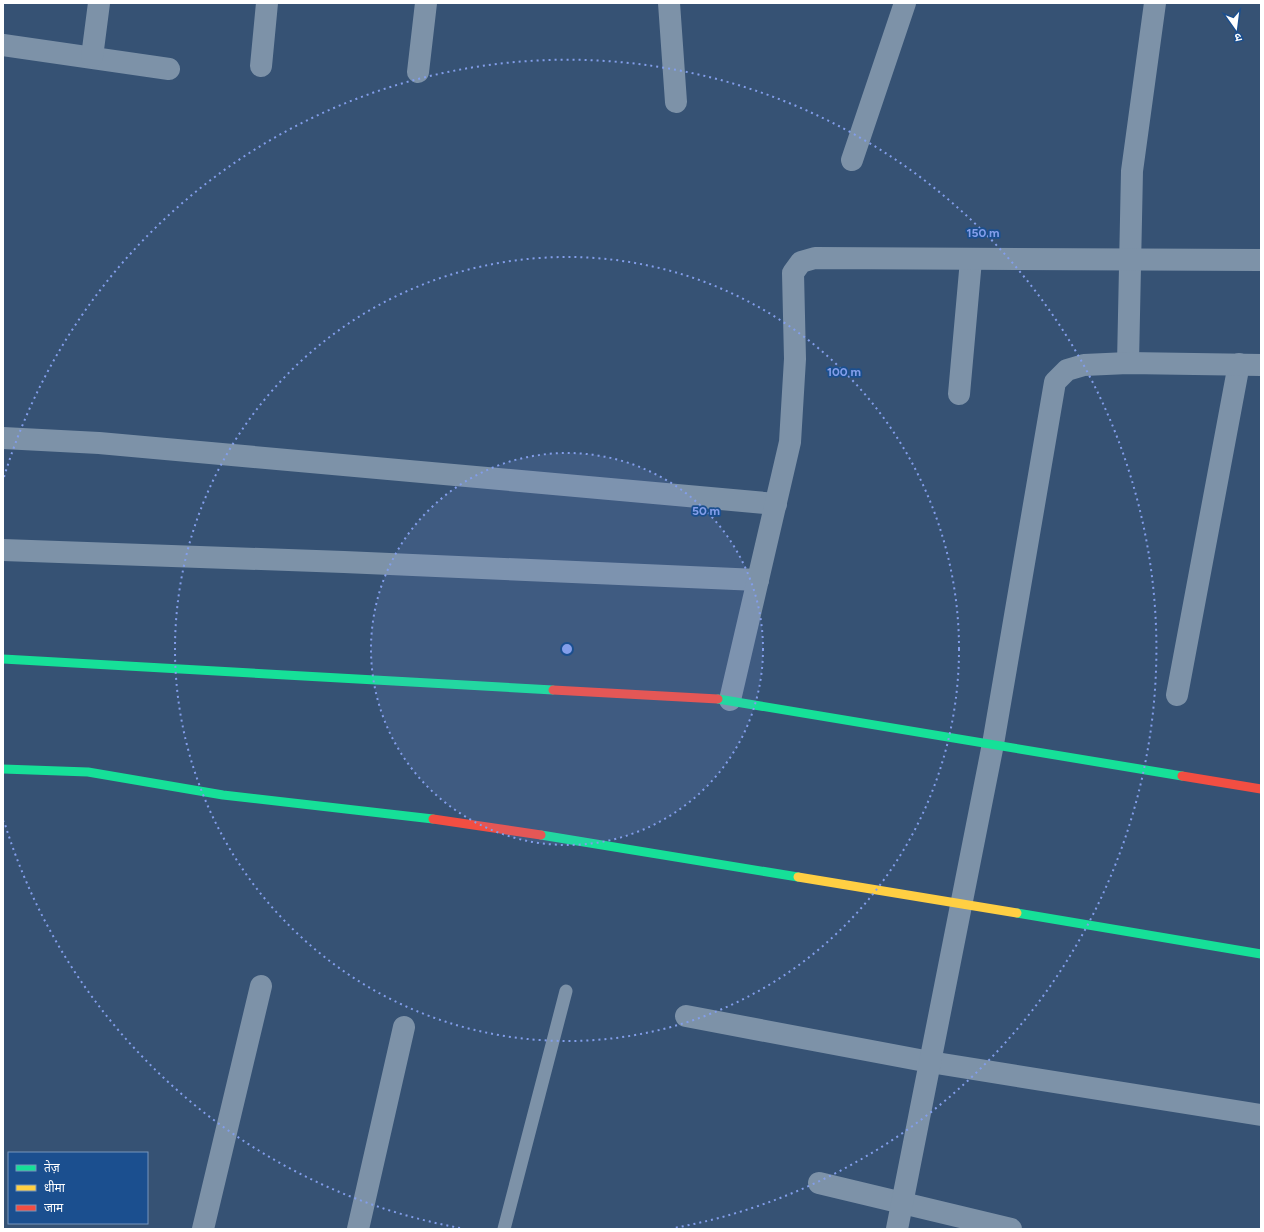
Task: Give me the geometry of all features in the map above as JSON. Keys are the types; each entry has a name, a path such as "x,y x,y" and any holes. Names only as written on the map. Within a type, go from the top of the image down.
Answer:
{"street":[{"path":"92,57 98,3"},
{"path":"261,66 267,3"},
{"path":"418,72 426,3"},
{"path":"669,3 676,102"},
{"path":"852,160 905,3"},
{"path":"1128,363 1132,171 1155,3"},
{"path":"3,44 169,69"},
{"path":"730,700 790,442 795,359 793,273 801,262 816,258 971,260 1261,260"},
{"path":"959,394 971,260"},
{"path":"897,1229 994,744 1055,382 1067,370 1084,365 1128,363 1261,365"},
{"path":"1177,694 1239,364"},
{"path":"3,438 99,443 776,504"},
{"path":"3,550 352,562 758,580"},
{"path":"3,659 730,700 1261,789"},
{"path":"3,769 88,772 223,795 447,820 644,851 1261,954"},
{"path":"203,1229 261,986"},
{"path":"686,1016 930,1062 1261,1115"},
{"path":"358,1229 404,1027"},
{"path":"819,1183 1011,1229"}],"lane":[{"path":"504,1229 566,991"}],"traffic: fast":[{"path":"3,659 553,690"},
{"path":"718,699 1182,776"},
{"path":"3,769 88,772 223,795 433,819"},
{"path":"541,835 798,877"},
{"path":"1017,913 1261,954"}],"traffic: slow":[{"path":"798,877 1017,913"}],"traffic: jam":[{"path":"553,690 718,699"},
{"path":"1182,776 1261,789"},
{"path":"433,819 541,835"}]}
